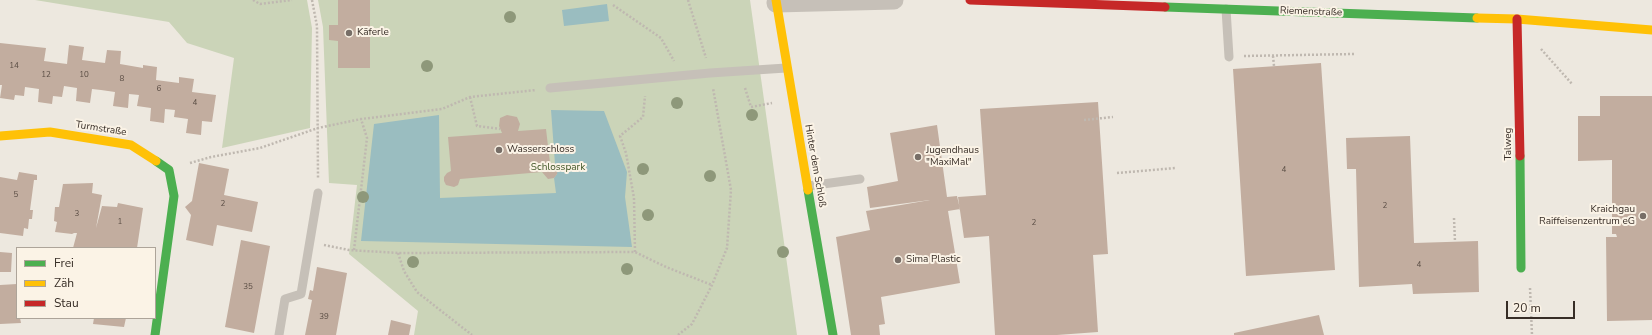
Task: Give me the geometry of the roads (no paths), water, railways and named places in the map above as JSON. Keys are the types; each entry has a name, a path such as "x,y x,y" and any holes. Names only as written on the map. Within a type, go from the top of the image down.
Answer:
{"street":[{"path":"776,2 894,0"},
{"name":"Riemenstraße","path":"970,0 1517,19 1652,30"},
{"name":"Hinter dem Schloß","path":"776,2 786,68 833,335"},
{"name":"Talweg","path":"1517,19 1520,96 1521,268"},
{"name":"Turmstraße","path":"0,136 50,132 131,145 169,170 174,196 155,335"}],"lane":[{"path":"1226,9 1229,57"},
{"path":"550,88 684,77 710,73 786,68"},
{"path":"807,186 860,179"},
{"path":"279,335 285,299 301,294 318,193"}],"water":[{"path":"607,4 609,21 564,26 562,10"},
{"path":"551,110 604,111 627,172 625,197 632,247 361,241 374,124 439,115 440,198 556,193 554,178 557,174 557,169 555,164"}],"place":[{"name":"Käferle","path":"349,33"},
{"name":"Wasserschloss","path":"499,150"},
{"name":"Jugendhaus \"MaxiMal\"","path":"918,157"},
{"name":"Kraichgau Raiffeisenzentrum eG","path":"1643,216"},
{"name":"Sima Plastic","path":"898,260"}],"park label":[{"name":"Schlosspark","path":"558,168"}]}
